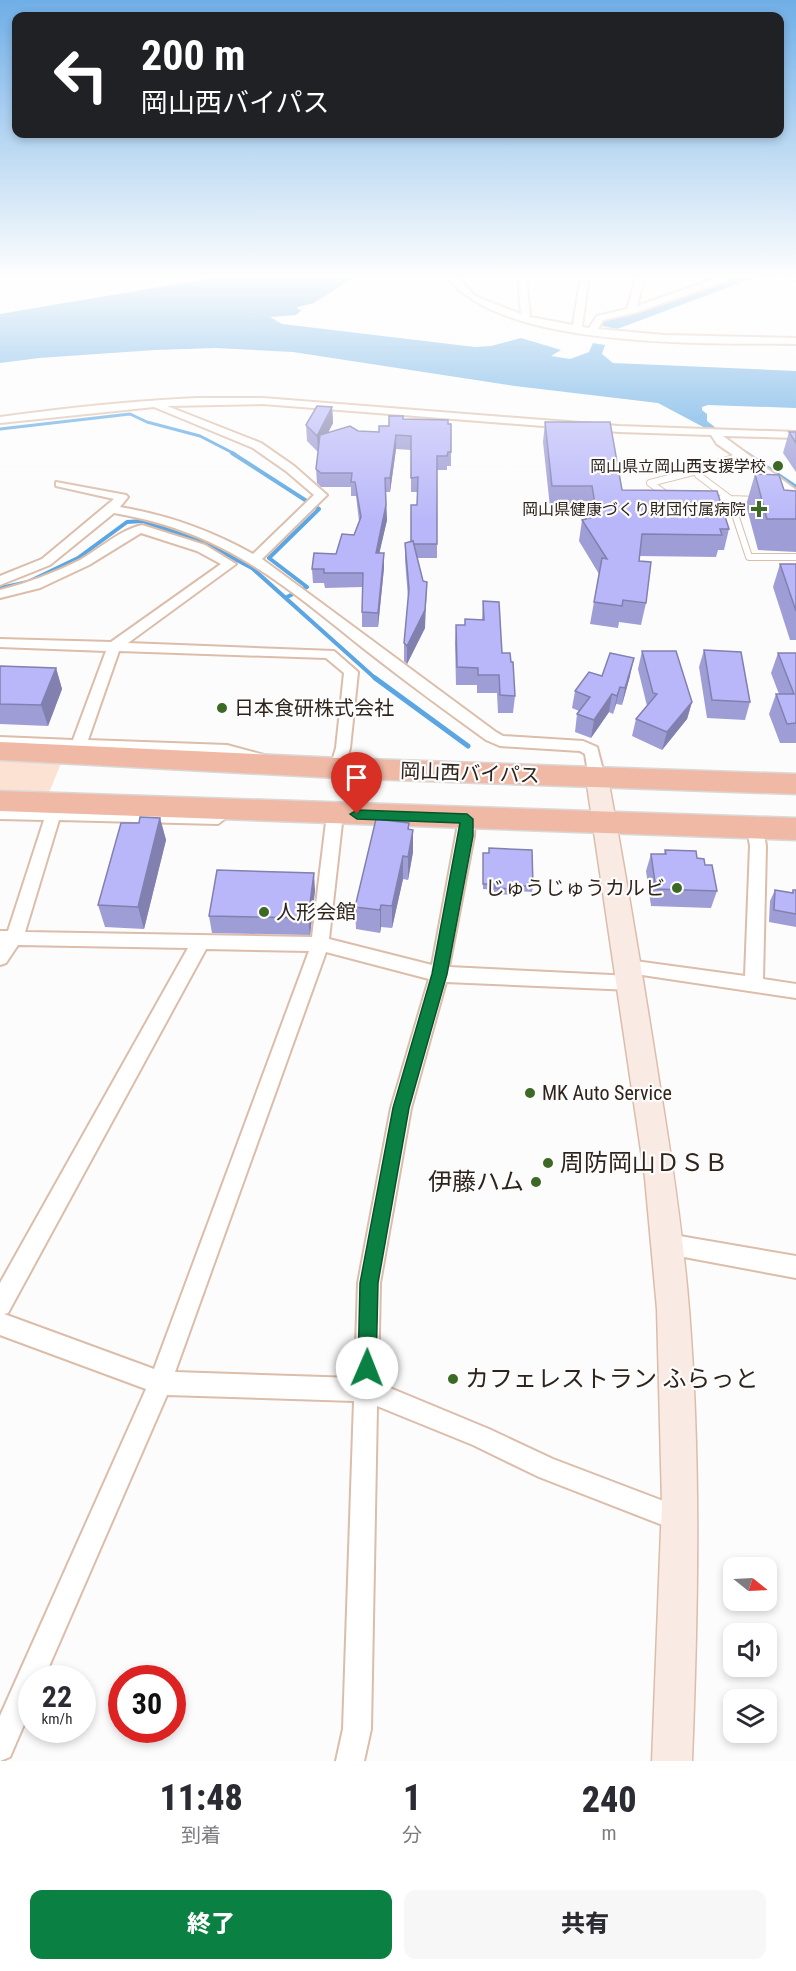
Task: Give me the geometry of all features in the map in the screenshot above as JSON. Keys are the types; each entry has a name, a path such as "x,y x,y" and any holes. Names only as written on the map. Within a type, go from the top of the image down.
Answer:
{"highway":[{"name":"岡山西バイパス","path":"0,751 339,768 796,784"},
{"path":"0,801 796,829"}],"street":[{"path":"0,420 154,402 263,401 619,429 796,435"},
{"path":"154,402 164,410 234,434 293,469 321,495 256,558"},
{"path":"716,434 721,442 796,495"},
{"path":"0,580 46,562 112,509 122,497 60,484"},
{"path":"112,509 157,516 197,529 256,558 397,668 500,741 583,746 592,751 630,975 668,1244 676,1373 678,1519 676,1686 672,1761"},
{"path":"0,594 35,585 85,562 133,531 142,529 201,548 230,564 114,647 79,744"},
{"path":"0,643 329,654 351,672 339,768"},
{"path":"0,742 227,750 270,763"},
{"path":"0,813 215,818 272,812"},
{"path":"0,1747 160,1383 320,944 335,814"},
{"path":"0,958 53,815"},
{"path":"350,1761 357,1729 369,1283 401,1108 439,974 466,836 467,819"},
{"path":"754,985 758,846 755,828"},
{"path":"7,938 320,944 439,974 630,975 754,985 796,991"},
{"path":"0,1305 200,943"},
{"path":"668,1244 796,1267"},
{"path":"0,1324 160,1383 367,1390 481,1437 548,1469 678,1519"}],"lane":[{"path":"675,498 663,494 650,483 698,471 740,456"},
{"path":"698,471 698,475 730,499 749,557 796,557"},
{"path":"697,498 763,501"}],"shaded area":[{"path":"0,759 62,761 48,795 0,793"}],"water":[{"path":"0,357 51,357 39,358 0,363"},
{"path":"327,357 570,359 606,357 613,363 796,371 796,408 708,405 702,407 702,410 707,414 707,421 716,428 709,430 658,403 515,386"}],"building":[{"path":"317,406 332,407 317,436 306,425"},
{"path":"389,416 403,416 403,419 448,420 448,424 451,424 451,452 448,452 447,456 437,456 437,544 413,544 413,541 411,542 411,505 417,505 418,477 411,478 411,436 396,435 390,478 385,478 386,505 376,553 384,553 378,613 362,612 363,573 324,573 324,569 312,569 314,553 336,554 342,534 354,535 361,517 355,482 351,482 352,473 321,473 316,469 320,435 350,426 358,431 379,432 379,426 389,426"},
{"path":"545,422 610,422 622,490 717,491 729,529 720,529 722,535 642,534 639,561 651,562 646,603 623,600 622,606 594,602 602,558 607,559 582,520 597,516 592,486 552,486"},
{"path":"789,432 796,432 796,443"},
{"path":"755,474 779,475 784,490 796,491 796,519 767,519"},
{"path":"413,541 423,581 427,582 425,610 407,646 404,643 409,589 405,543"},
{"path":"780,564 796,564 796,611"},
{"path":"483,601 499,602 502,653 510,653 511,662 513,662 515,696 500,695 499,675 478,675 478,668 457,667 456,625 465,625 465,619 484,620"},
{"path":"704,650 741,652 750,702 712,700"},
{"path":"642,651 676,651 692,702 667,732 636,719 657,694 653,693"},
{"path":"610,653 634,658 625,688 620,687 617,696 612,694 594,720 577,714 590,697 575,691 589,672 602,676"},
{"path":"778,653 796,653 796,723 787,724 776,694 794,694"},
{"path":"0,666 56,668 41,705 0,704"},
{"path":"140,817 160,818 138,907 98,905 121,823 139,823"},
{"path":"376,819 409,823 408,829 413,830 408,857 403,856 392,906 381,905 380,910 355,907"},
{"path":"489,848 532,850 533,886 518,886 518,889 495,888 495,884 483,884 483,853 489,853"},
{"path":"665,850 696,851 697,858 704,859 705,865 712,865 717,891 656,889 651,854 666,854"},
{"path":"217,870 314,873 308,918 209,916"},
{"path":"775,890 793,893 793,890 796,890 796,914 774,910"}],"waterway":[{"path":"0,429 130,414 147,422 200,436 235,454"},
{"path":"736,446 748,454"},
{"path":"232,453 319,509 269,558 307,587 287,597"},
{"path":"746,453 796,487"},
{"path":"0,588 28,582 78,558 127,522 143,521 205,543 252,568 376,679"},
{"path":"375,678 468,746"}],"place":[{"name":"岡山県立岡山西支援学校","path":"778,466"},
{"name":"岡山県健康づくり財団付属病院","path":"759,509"},
{"name":"日本食研株式会社","path":"222,708"},
{"name":"じゅうじゅうカルビ","path":"677,888"},
{"name":"人形会館","path":"264,912"},
{"name":"MK Auto Service","path":"530,1093"},
{"name":"周防岡山ＤＳＢ","path":"548,1163"},
{"name":"伊藤ハム","path":"536,1182"},
{"name":"カフェレストラン ふらっと","path":"453,1379"}],"route":[{"path":"357,814 467,819 466,836 439,974 401,1108 369,1283 367,1368"}]}
